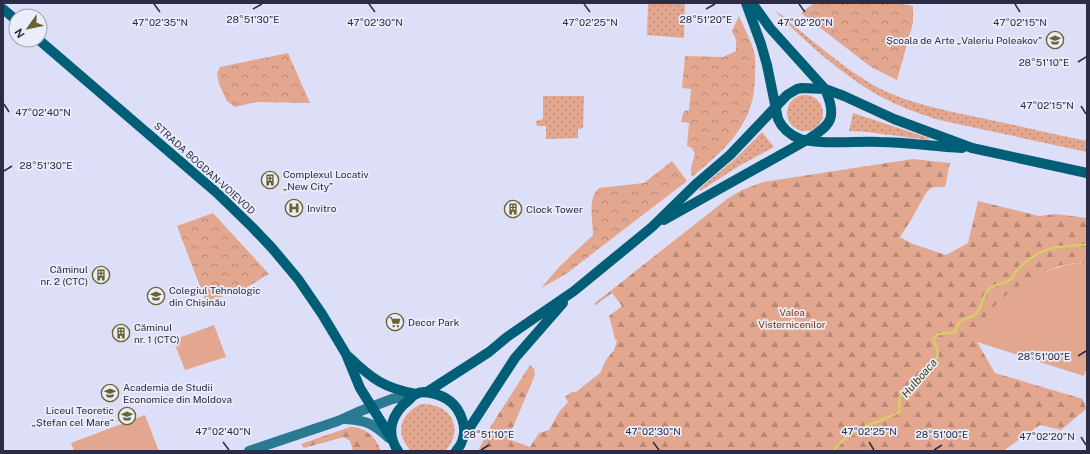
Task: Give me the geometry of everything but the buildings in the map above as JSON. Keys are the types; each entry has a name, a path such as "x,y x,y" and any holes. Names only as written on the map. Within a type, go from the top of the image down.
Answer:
{"main road":[{"path":"746,3 762,44 778,119 784,128 794,136 807,140 881,142 972,148"},
{"path":"652,227 807,140 823,130 828,124 830,119 830,105 825,89 770,28 752,3"},
{"name":"STRADA BOGDAN-VOIEVOD","path":"48,48 194,173 248,222 298,279 322,314 346,354 360,388 398,451"},
{"path":"427,392 489,352 507,337 574,291 652,227 696,184 730,155 787,95 797,89 825,89 894,119 972,148 1087,173"},
{"path":"459,447 515,358 574,291"},
{"name":"STRADA BOGDAN-VOIEVOD","path":"346,354 374,380 400,391 416,394"},
{"path":"343,419 357,407 361,399 360,388"},
{"path":"249,451 343,419 392,399 427,392 440,394 452,401 460,412 464,424 459,447"},
{"path":"393,441 391,430 393,420 402,405 416,394"},
{"path":"343,419 361,420 371,423 393,441"}],"green space":[{"path":"648,3 685,3 684,38 647,35"},
{"path":"814,3 899,3 913,6 913,23 897,80 871,67 801,13"},
{"path":"775,11 845,67 875,86 901,98 943,110 1087,141 1087,152 939,120 898,105 874,93 835,66 798,34"},
{"path":"739,16 751,43 755,57 754,91 751,106 738,132 718,155 693,176 691,175 691,167 695,154 692,148 687,146 689,123 681,122 683,113 686,110 689,111 691,89 682,88 685,56 723,57 736,51 736,40 732,31"},
{"path":"288,53 310,103 256,102 235,107 227,101 219,84 217,73 220,67"},
{"path":"805,95 815,98 820,103 823,113 820,123 815,128 805,131 795,128 790,123 787,113 790,103 795,98"},
{"path":"543,96 584,96 583,128 578,129 578,138 546,139 546,126 537,126 536,121 543,119"},
{"path":"853,113 929,138 929,140 849,131"},
{"path":"762,132 774,147 739,166 700,191 699,189 735,159"},
{"name":"Valea Visternicenilor","path":"913,159 950,163 945,187 931,188 926,193 900,237 913,244 946,255 968,243 978,201 1039,216 1056,214 1087,218 1087,264 1076,263 1059,266 1023,283 977,342 995,373 1083,399 1086,409 1061,430 1040,425 1003,451 478,451 491,426 530,365 534,369 535,375 508,439 530,447 539,433 549,430 559,412 568,402 565,397 572,392 576,392 600,373 606,360 614,350 617,341 615,339 609,316 622,306 612,293 594,306 595,303 727,199 742,190 763,182"},
{"path":"672,161 687,181 566,274 541,288 559,267 593,235 592,204 595,192 599,188 644,183"},
{"path":"213,213 269,274 242,290 206,302 177,226"},
{"path":"1076,263 1087,264 1087,367 1084,376 977,342 985,319 1002,298 1037,275"},
{"path":"214,325 226,357 185,370 173,340"},
{"path":"421,404 440,407 452,418 454,434 451,443 445,451 411,451 402,437 401,431 404,419 408,413"},
{"path":"145,415 159,451 74,451 71,443"},
{"path":"350,427 356,427 369,433 376,441 381,451 353,451 350,441 344,437 304,448 301,444"}],"waterway":[{"name":"Hulboaca","path":"833,451 843,440 854,432 899,412 900,396 905,389 923,375 937,358 938,351 933,340 935,337 940,334 955,332 960,321 975,315 990,288 1010,280 1018,269 1027,261 1043,251 1059,247 1087,245"}],"place":[{"name":"Școala de Arte „Valeriu Poleakov”","path":"1055,40"},
{"name":"Complexul Locativ „New City”","path":"270,180"},
{"name":"Invitro","path":"294,208"},
{"name":"Clock Tower","path":"513,209"},
{"name":"Căminul nr. 2 (CTC)","path":"101,275"},
{"name":"Colegiul Tehnologic din Chișinău","path":"156,296"},
{"name":"Decor Park","path":"395,322"},
{"name":"Căminul nr. 1 (CTC)","path":"121,333"},
{"name":"Academia de Studii Economice din Moldova","path":"110,393"},
{"name":"Liceul Teoretic „Ștefan cel Mare“","path":"127,416"}]}
